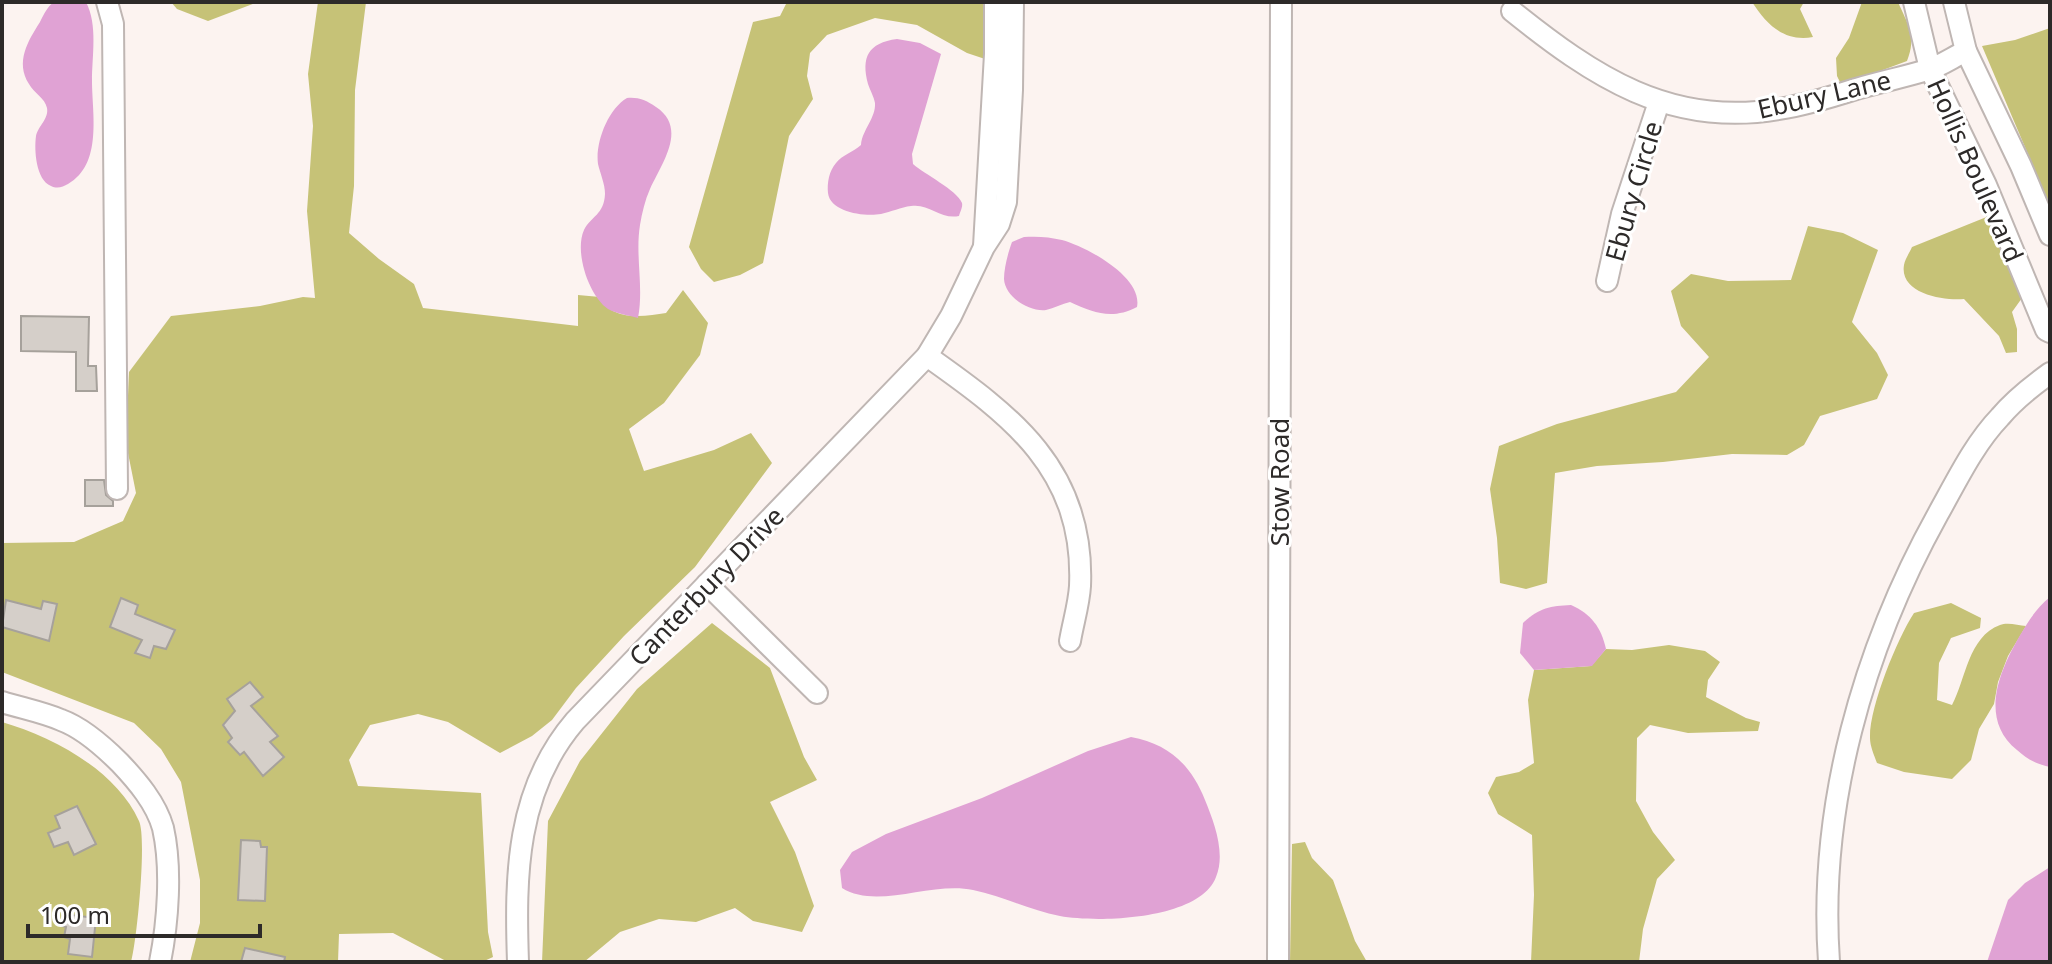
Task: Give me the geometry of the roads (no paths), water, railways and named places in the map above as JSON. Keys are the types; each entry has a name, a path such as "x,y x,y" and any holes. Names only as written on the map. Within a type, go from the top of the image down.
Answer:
{"street":[{"path":"107,2 114,38 117,489"},
{"name":"Canterbury Drive","path":"995,2 1003,69"},
{"name":"Canterbury Drive","path":"518,962 522,836 529,803 551,752 575,721 927,356 951,316 984,247 1000,154 1003,69 1013,2"},
{"name":"Stow Road","path":"1278,962 1281,2"},
{"name":"Hollis Boulevard","path":"1914,2 1930,69 1986,185 2046,330 2050,332"},
{"name":"Hollis Boulevard","path":"1954,2 1966,51 2050,235"},
{"name":"Ebury Lane","path":"1512,11 1599,76 1659,102 1713,111 1769,110 1816,101 1930,69 1966,51"},
{"name":"Ebury Circle","path":"1607,281 1622,214 1659,102"},
{"path":"927,356 1024,432 1062,489 1076,532 1080,564 1080,589 1070,641"},
{"path":"1829,962 1829,891 1843,770 1858,704 1882,631 1915,556 1963,470 1998,418 2050,373"},
{"path":"707,584 817,693"},
{"path":"2,702 78,728 107,750 136,780 151,802 162,826 166,853 167,920 160,962"}]}
